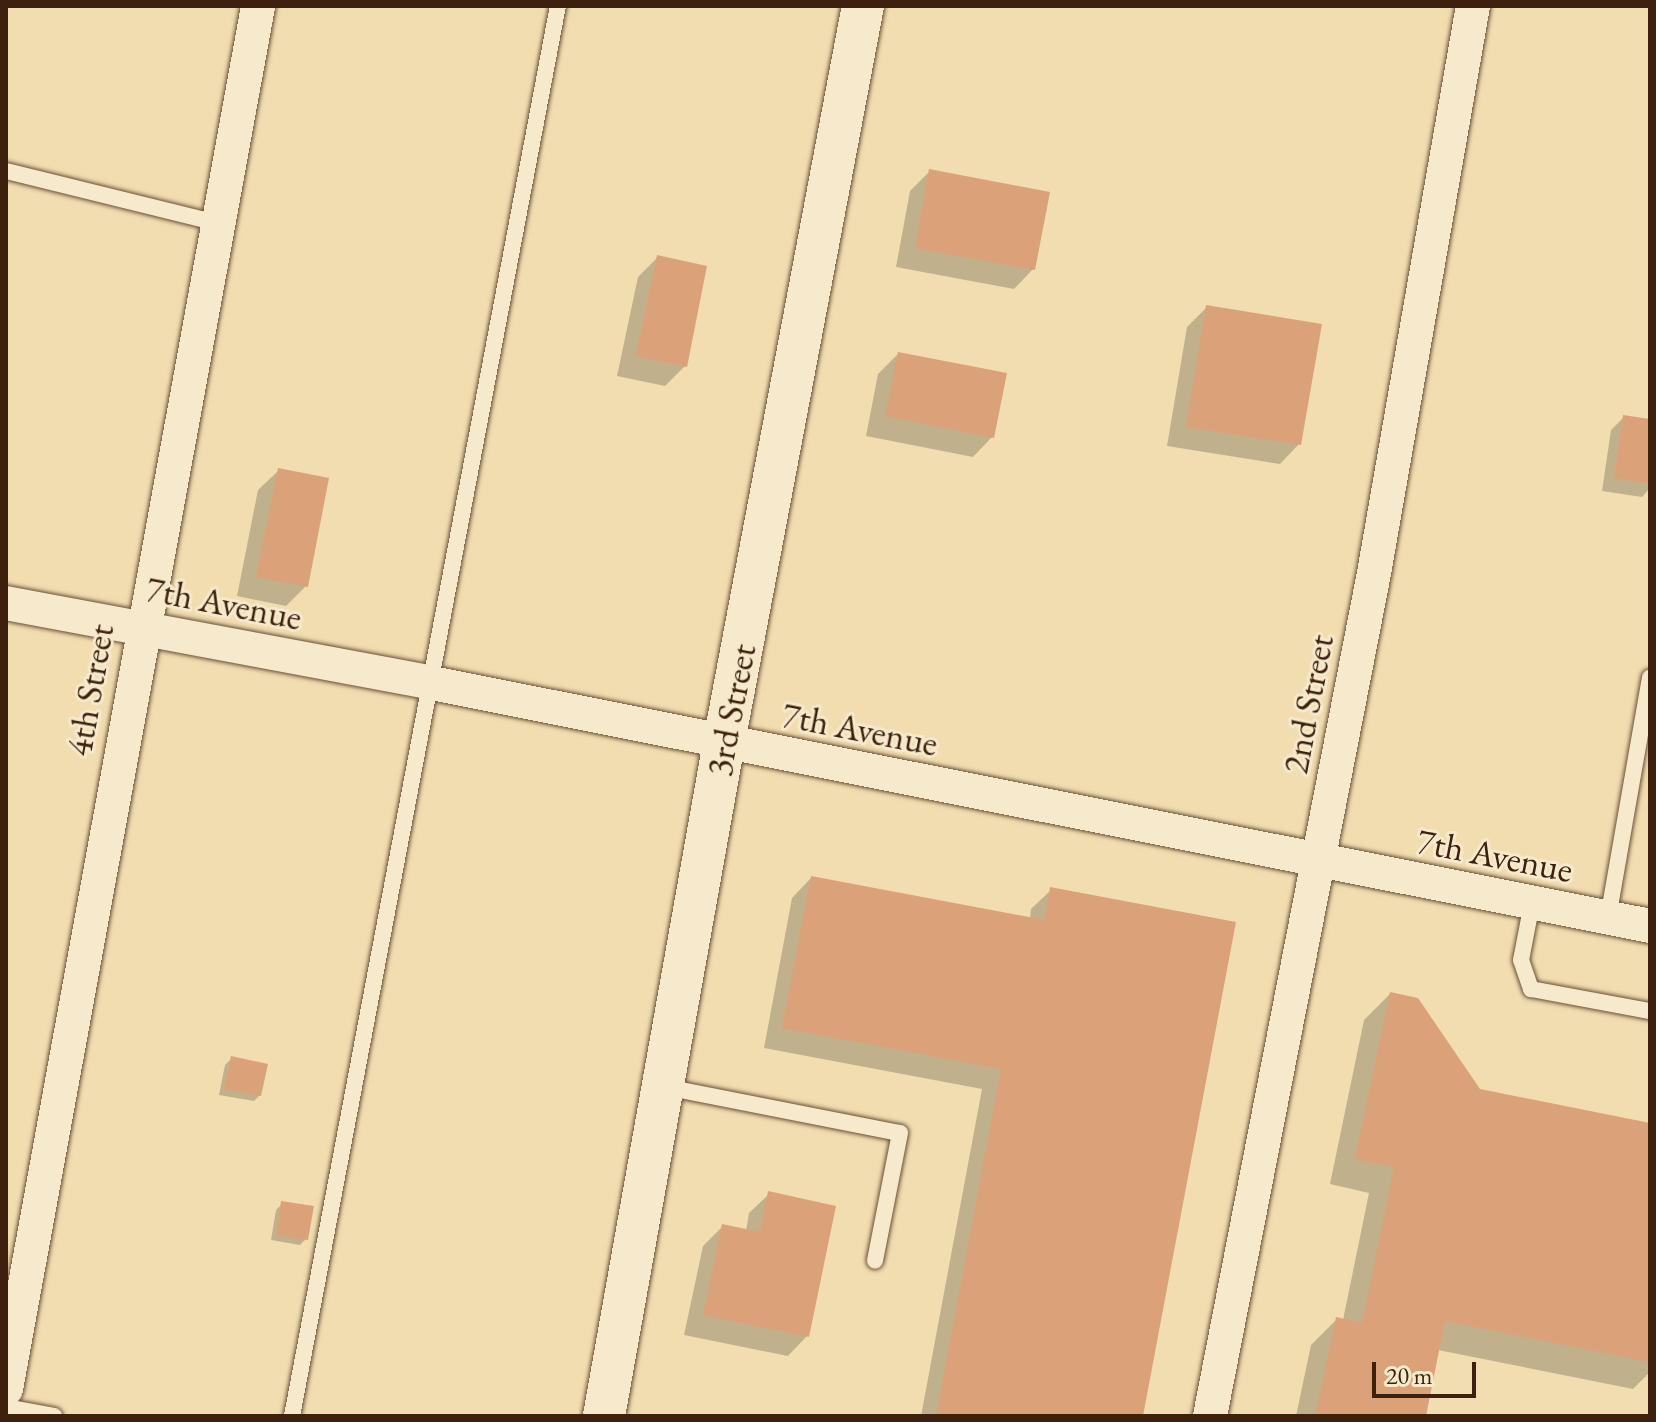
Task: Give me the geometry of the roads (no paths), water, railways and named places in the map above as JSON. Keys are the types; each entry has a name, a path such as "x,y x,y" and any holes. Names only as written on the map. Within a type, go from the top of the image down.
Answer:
{"street":[{"name":"4th Street","path":"6,1389 142,628 258,6"},
{"name":"3rd Street","path":"604,1416 724,742 863,6"},
{"name":"2nd Street","path":"1210,1416 1377,558 1473,6"},
{"name":"7th Avenue","path":"6,603 432,683 1650,926"}],"lane":[{"path":"292,1416 558,6"},
{"path":"6,171 218,223"},
{"path":"1608,918 1650,678"},
{"path":"1532,903 1521,960 1531,989 1650,1011"},
{"path":"663,1086 900,1133 875,1261"},
{"path":"6,1407 54,1416"}]}
